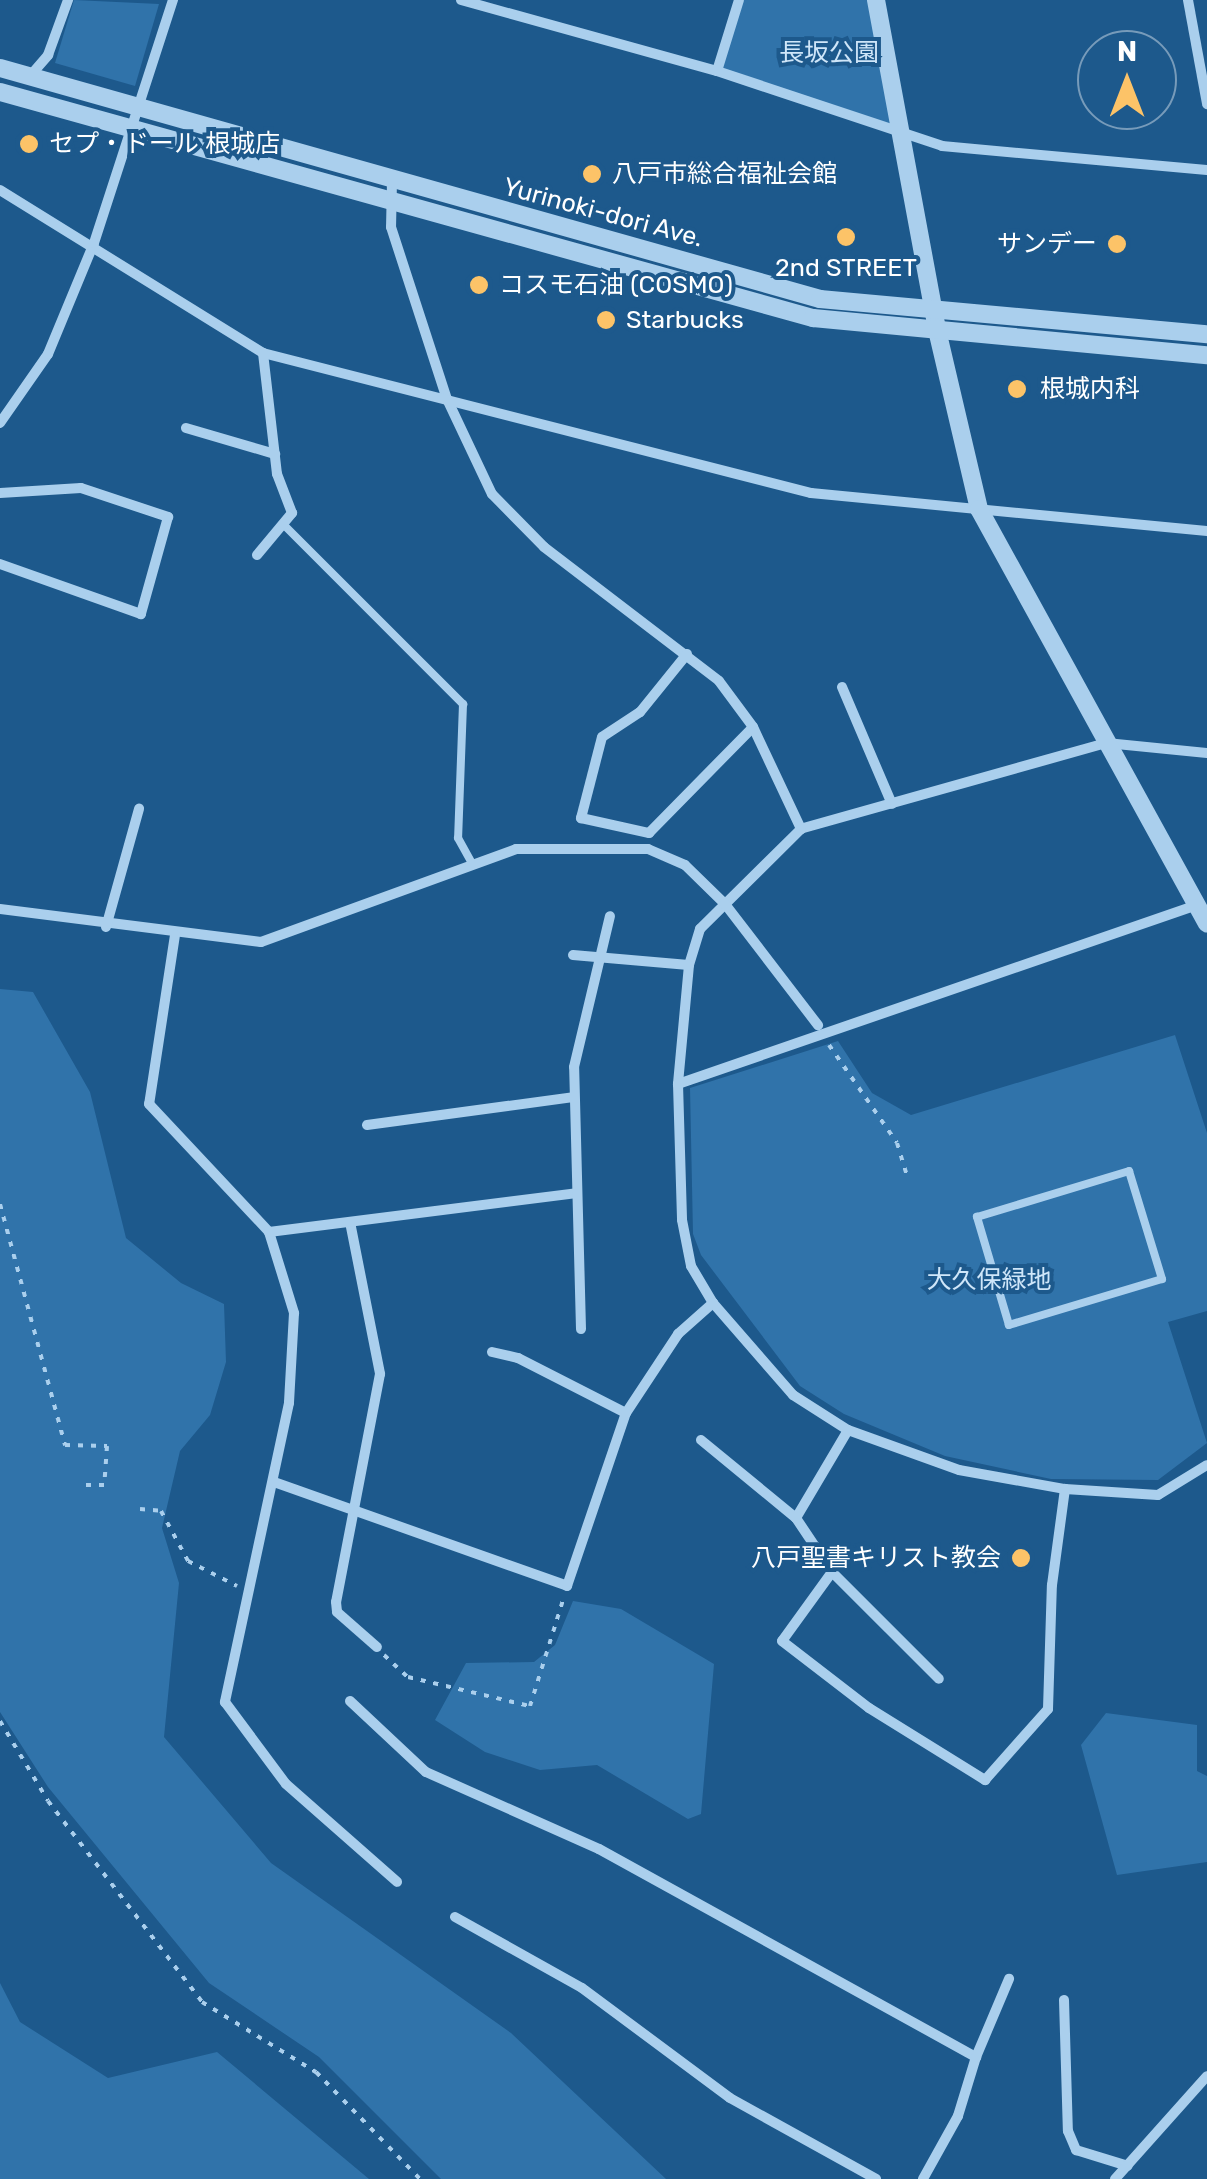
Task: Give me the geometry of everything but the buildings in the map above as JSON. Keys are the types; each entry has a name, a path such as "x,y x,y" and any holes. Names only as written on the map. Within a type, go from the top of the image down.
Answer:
{"street":[{"path":"30,76 48,55 68,0"},
{"path":"0,423 48,354 94,243 135,130 173,0"},
{"path":"718,71 739,0"},
{"path":"876,0 937,330 979,509 1207,923"},
{"path":"1188,0 1207,104"},
{"path":"466,1 718,71 942,146 1207,170"},
{"name":"Yurinoki-dori Ave.","path":"0,68 820,299 1207,334"},
{"name":"Yurinoki-dori Ave.","path":"0,92 813,318 1207,355"},
{"path":"392,181 387,200 447,399 492,494 544,548 718,681 754,728 801,829"},
{"path":"0,190 94,243 263,353 810,493 1207,530"},
{"path":"258,555 292,513 275,454 263,353"},
{"path":"186,428 275,454"},
{"path":"0,493 81,488 168,517 141,614 0,564"},
{"path":"687,654 640,712 602,737 581,818 649,833 754,728"},
{"path":"842,687 892,804"},
{"path":"1207,753 1106,743 801,829 700,930 689,965 678,1084 686,1248 713,1303 793,1394 848,1430 959,1470 1065,1489 1158,1495 1207,1466"},
{"path":"106,927 139,810"},
{"path":"0,909 175,935 282,939 516,849 648,849 685,865 725,904 818,1025"},
{"path":"678,1084 824,1037 1197,905"},
{"path":"581,1329 574,1068 603,959 610,916"},
{"path":"175,935 149,1104 269,1232 294,1313 289,1402 225,1702 286,1784 397,1882"},
{"path":"573,955 689,965"},
{"path":"367,1124 573,1097"},
{"path":"269,1232 578,1193"},
{"path":"350,1222 380,1374 352,1506 337,1612 377,1647"},
{"path":"274,1482 352,1506 567,1586 626,1413 678,1334 713,1303"},
{"path":"492,1352 518,1358 626,1413"},
{"path":"796,1518 848,1430"},
{"path":"701,1440 796,1518 832,1572 938,1679"},
{"path":"832,1572 782,1641 870,1708 984,1780 1048,1709 1052,1585 1065,1489"},
{"path":"350,1700 426,1772 599,1850 976,2057"},
{"path":"455,1917 582,1988 730,2098 876,2179"},
{"path":"923,2179 958,2116 976,2057 1009,1979"},
{"path":"1064,2000 1072,2141 1076,2150 1128,2166"},
{"path":"1114,2179 1207,2076"}],"lane":[{"path":"283,524 463,704 458,838 472,863"},
{"path":"1129,1171 1162,1279 1009,1325 977,1217 1129,1171"}],"path":[{"path":"824,1037 897,1143 906,1175"},
{"path":"0,1204 65,1445 107,1446 104,1484 84,1484"},
{"path":"140,1508 170,1519 188,1561 203,1573 248,1590"},
{"path":"377,1647 408,1676 530,1706 567,1586"},
{"path":"0,1721 48,1801 202,2002 316,2072 420,2179"}],"green space":[{"path":"74,0 159,4 135,86 55,63"},
{"name":"長坂公園","path":"739,0 876,0 900,134 717,71"},
{"path":"0,989 33,992 90,1092 126,1238 181,1283 224,1304 226,1362 210,1415 180,1451 162,1528 179,1583 164,1737 271,1863 511,2033 666,2179 441,2179 319,2057 209,1983 48,1787 0,1712"},
{"name":"大久保緑地","path":"1175,1035 1207,1133 1207,1311 1168,1322 1207,1443 1158,1480 1051,1479 945,1456 844,1414 800,1386 701,1255 693,1234 690,1088 838,1041 872,1093 911,1115"},
{"path":"573,1601 621,1609 714,1664 701,1814 688,1819 597,1765 540,1770 485,1752 435,1720 466,1663 534,1662 555,1645"},
{"path":"1106,1713 1197,1725 1197,1771 1207,1776 1207,1862 1117,1875 1081,1745"},
{"path":"0,1983 20,2022 108,2078 217,2052 369,2179 0,2179"}],"place":[{"name":"セプ・ドール 根城店","path":"29,144"},
{"name":"八戸市総合福祉会館","path":"592,174"},
{"name":"2nd STREET","path":"846,237"},
{"name":"サンデー","path":"1117,244"},
{"name":"コスモ石油 (COSMO)","path":"479,285"},
{"name":"Starbucks","path":"606,320"},
{"name":"根城内科","path":"1017,389"},
{"name":"八戸聖書キリスト教会","path":"1021,1558"}]}
